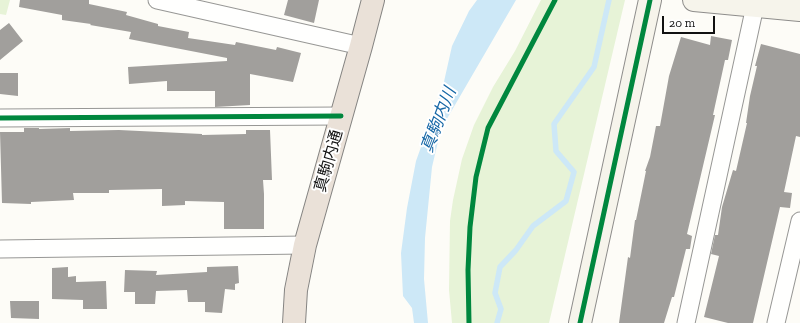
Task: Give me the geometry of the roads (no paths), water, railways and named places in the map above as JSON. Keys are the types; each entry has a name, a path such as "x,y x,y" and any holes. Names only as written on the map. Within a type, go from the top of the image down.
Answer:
{"highway":[{"name":"真駒内通","path":"294,323 296,290 305,245 373,0"}],"street":[{"path":"157,0 361,46"},
{"path":"580,323 650,0"},
{"path":"694,0 800,10"},
{"path":"686,323 755,6"},
{"path":"0,118 341,116"},
{"path":"776,323 800,221"},
{"path":"0,249 305,245"}],"water":[{"name":"真駒内川","path":"477,0 516,0 441,129 432,167 425,238 424,279 428,323 414,323 412,308 403,296 401,253 407,208 416,161 443,86 452,46 469,11"}],"waterway":[{"path":"497,323 501,309 495,293 500,267 516,250 533,226 566,201 574,172 556,151 554,124 594,67 609,0"}]}
